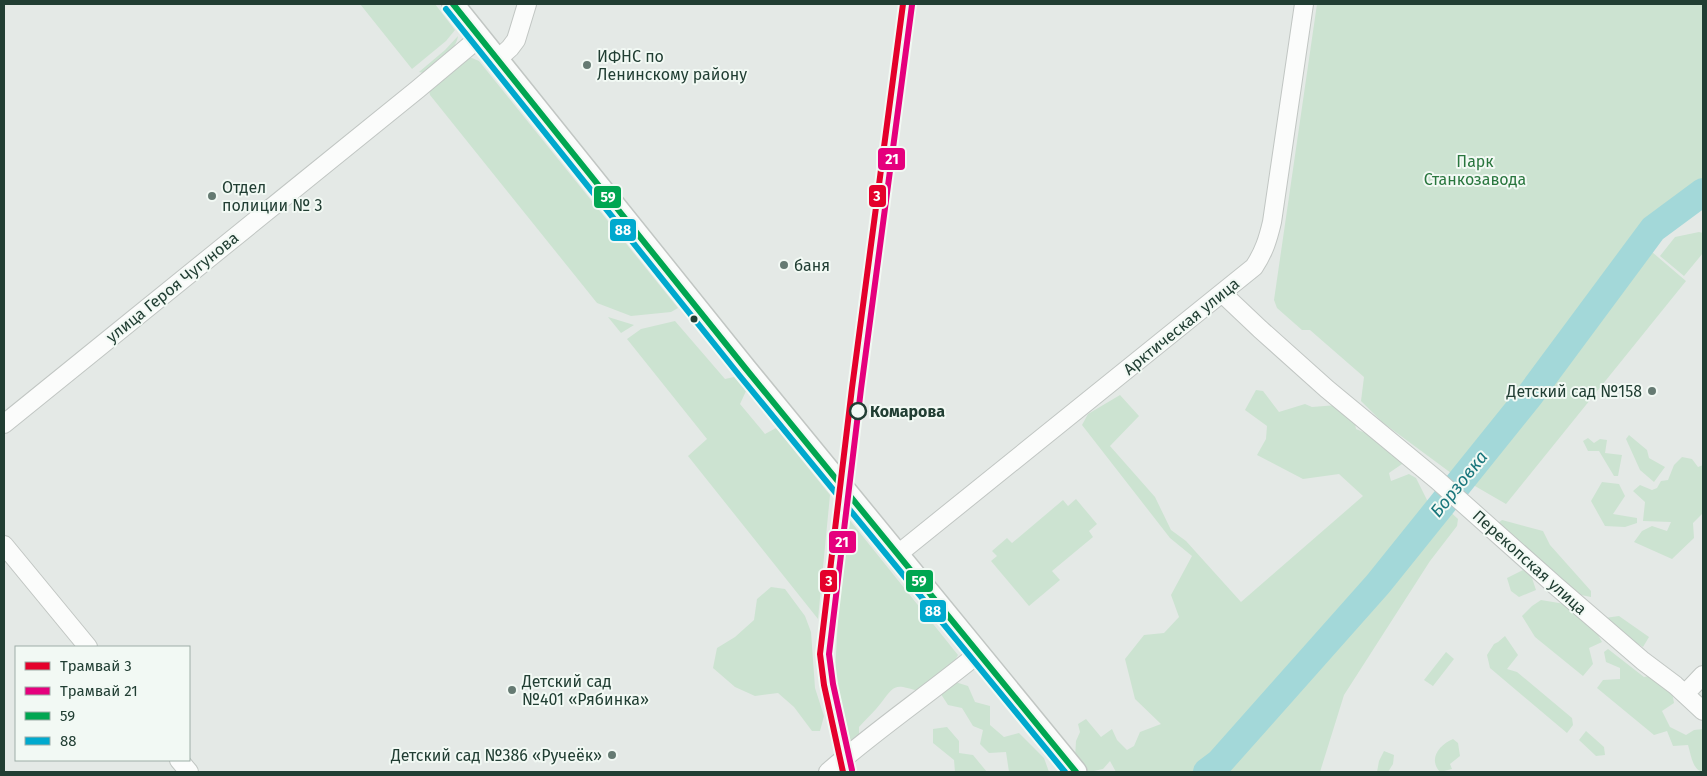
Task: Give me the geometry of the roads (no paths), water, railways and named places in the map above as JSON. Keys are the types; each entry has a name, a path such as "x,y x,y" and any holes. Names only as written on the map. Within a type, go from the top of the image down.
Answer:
{"street":[{"path":"453,4 734,355 1076,772"},
{"path":"498,58 516,40 527,4"},
{"name":"Арктическая улица","path":"898,554 1254,267 1262,255 1268,240 1304,4"},
{"name":"улица Героя Чугунова","path":"4,424 480,37"},
{"name":"Перекопская улица","path":"1222,293 1260,330 1327,389 1437,480 1563,592 1703,711"},
{"path":"4,545 87,646"},
{"path":"828,772 938,687 979,652"},
{"path":"1685,694 1703,675"},
{"path":"180,761 190,772"}],"waterway":[{"name":"Борзовка","path":"1207,772 1219,763 1378,584 1530,395 1653,229 1703,192"}],"tram line":[{"name":"3","path":"843,772 824,685 820,654 852,388 903,4"},
{"name":"21","path":"852,770 833,684 829,654 861,389 912,5"}],"place":[{"name":"ИФНС по Ленинскому району","path":"587,65"},
{"name":"Отдел полиции № 3","path":"212,196"},
{"name":"баня","path":"784,265"},
{"name":"Детский сад №158","path":"1652,391"},
{"name":"Комарова","path":"858,411"},
{"name":"Детский сад №401 «Рябинка»","path":"512,690"},
{"name":"Детский сад №386 «Ручеёк»","path":"612,755"}],"park label":[{"name":"Парк Станкозавода","path":"1475,170"}]}
